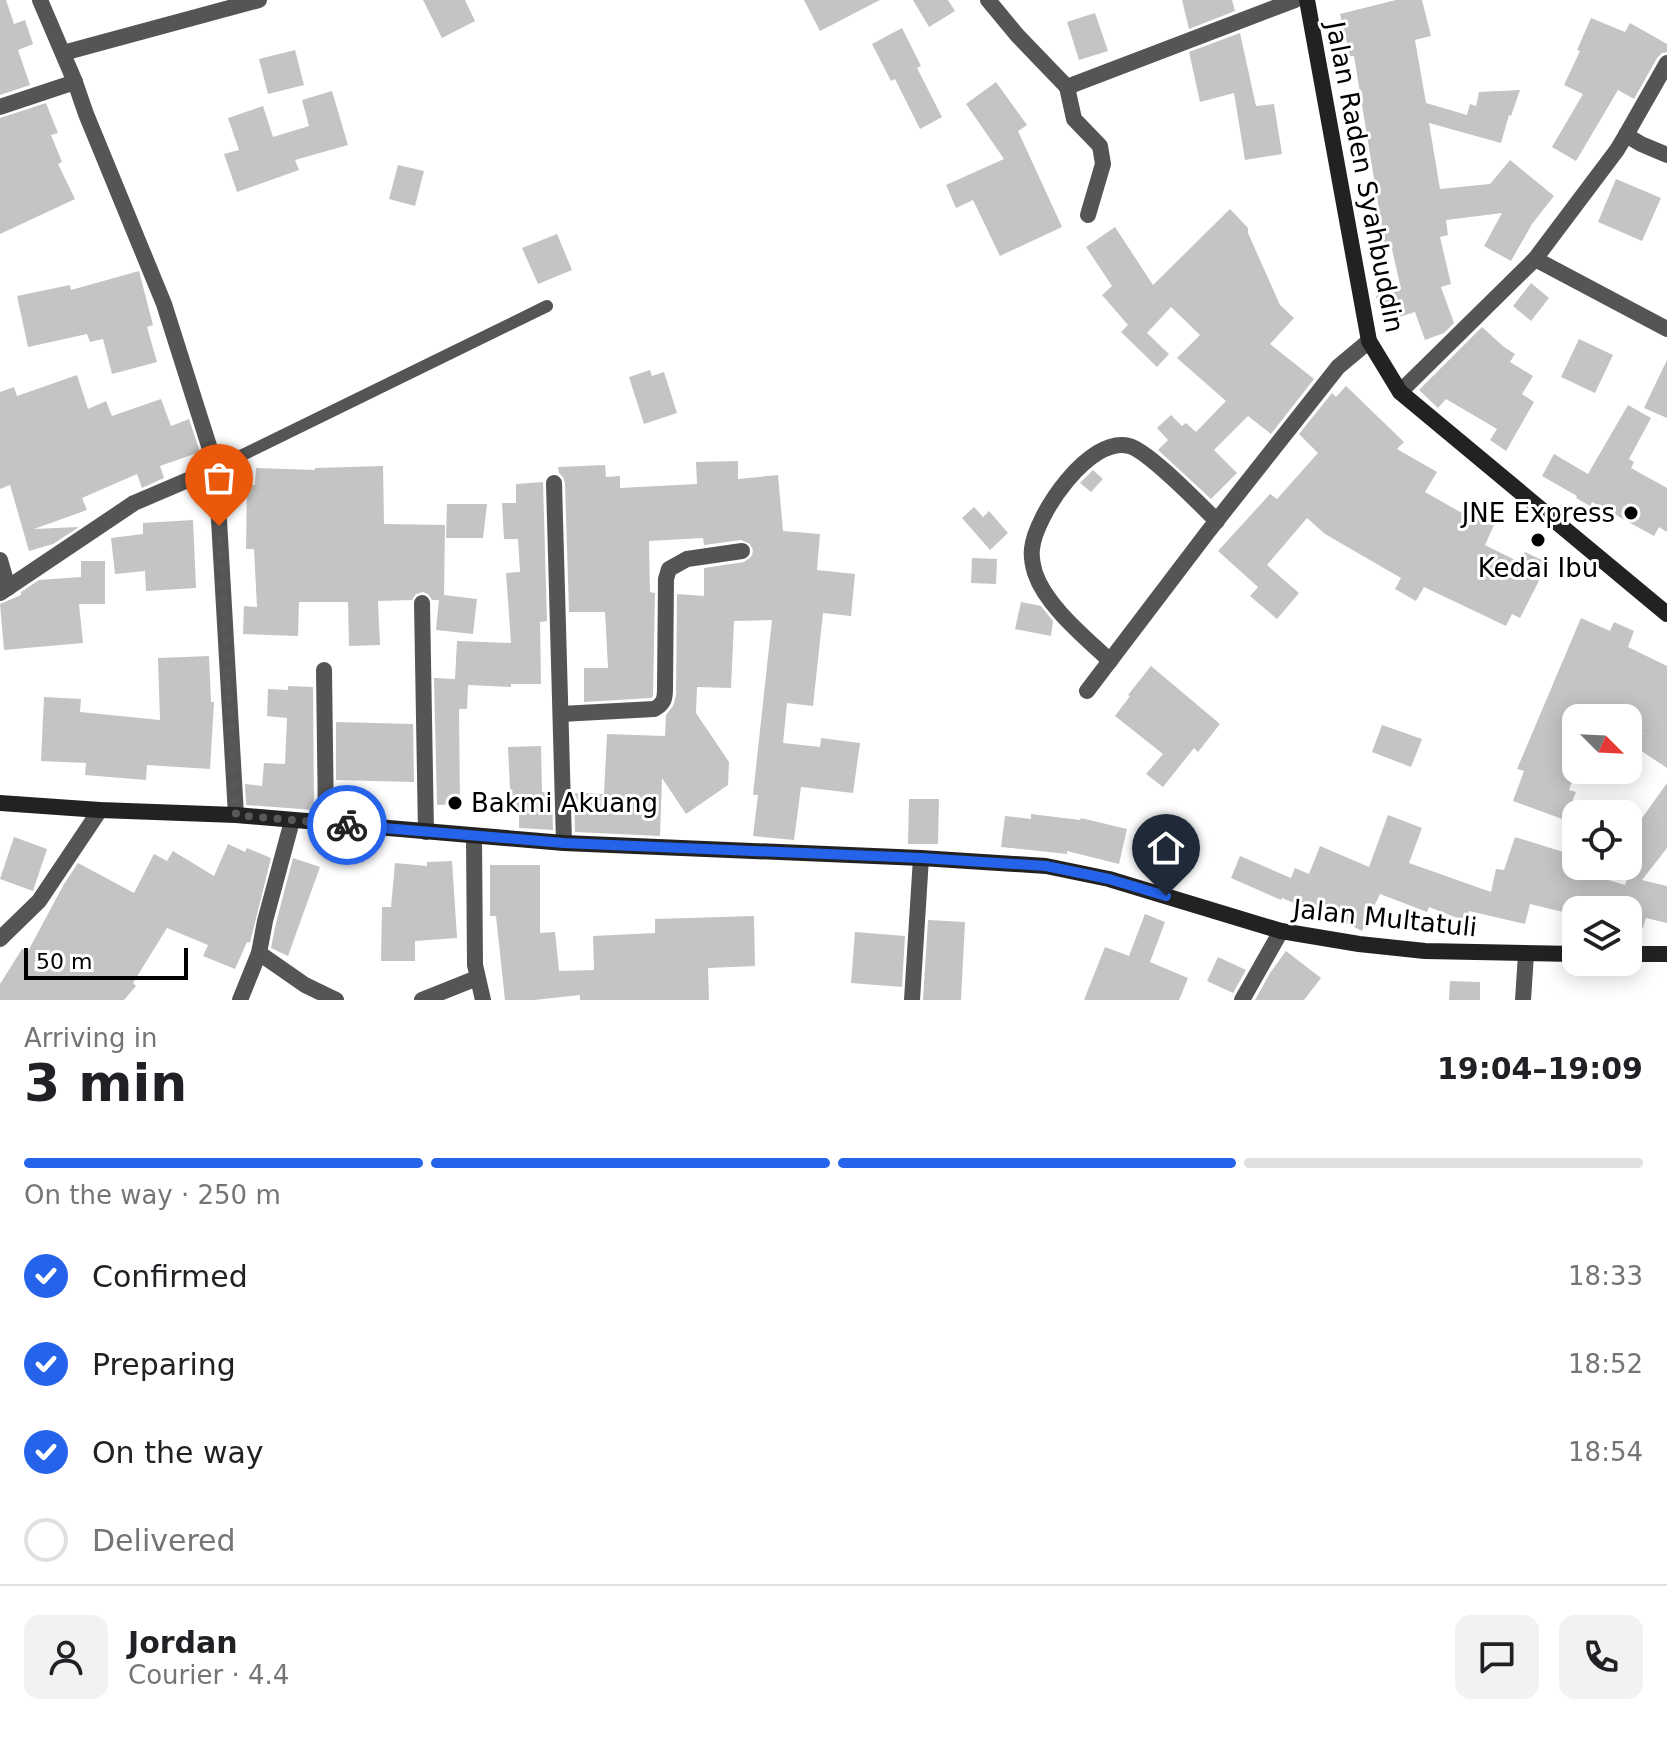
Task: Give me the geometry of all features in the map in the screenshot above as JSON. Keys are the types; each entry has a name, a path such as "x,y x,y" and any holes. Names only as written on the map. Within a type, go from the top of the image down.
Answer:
{"main road":[{"name":"Jalan Raden Syahbuddin","path":"1307,0 1369,341 1400,392 1667,614"},
{"name":"Jalan Multatuli","path":"0,803 236,815 564,843 1046,866 1093,876 1281,931 1425,951 1562,954"},
{"path":"1642,954 1667,954"}],"street":[{"path":"40,0 164,304 216,468 236,815"},
{"path":"63,53 259,0"},
{"path":"988,0 1067,87 1074,119 1100,146 1103,164 1088,215"},
{"path":"1067,87 1295,0"},
{"path":"1400,392 1535,259 1617,150 1667,63"},
{"path":"0,107 75,82"},
{"path":"1626,135 1667,155"},
{"path":"1535,259 1667,329"},
{"path":"1087,691 1338,367 1369,341"},
{"path":"1110,661 1065,619 1035,575 1031,552 1034,540 1038,526 1056,495 1086,462 1103,449 1122,445 1141,450 1217,521"},
{"path":"0,560 4,590 134,503 216,468"},
{"path":"554,483 564,843"},
{"path":"561,714 654,709 661,705 665,699 666,579 669,569 687,559 742,551"},
{"path":"422,603 426,832"},
{"path":"324,670 326,823"},
{"path":"0,939 39,901 100,810"},
{"path":"240,1000 259,953 292,821"},
{"path":"474,837 475,965 483,1000"},
{"path":"912,1000 921,858"},
{"path":"1242,1000 1281,931"},
{"path":"259,953 305,985 336,1000"},
{"path":"1523,1000 1526,954"},
{"path":"422,1000 477,978"}],"lane":[{"path":"216,468 547,306"}],"building":[{"path":"0,0 6,0 14,24 25,20 33,44 18,50 30,85 0,95"},
{"path":"423,0 465,0 475,21 442,38"},
{"path":"804,0 880,0 820,31"},
{"path":"913,0 948,0 955,11 929,27"},
{"path":"1182,0 1232,0 1235,11 1189,29"},
{"path":"1396,0 1422,0 1431,36 1415,40 1426,103 1467,115 1470,104 1476,106 1479,92 1520,90 1501,143 1429,123 1440,189 1490,184 1510,160 1554,196 1532,224 1511,261 1484,246 1502,213 1446,220 1448,235 1440,237 1451,284 1441,287 1454,323 1444,333 1425,340 1415,312 1384,322 1376,296 1401,289 1391,245 1385,246 1354,56 1350,56 1340,14"},
{"path":"1095,13 1108,51 1079,60 1067,22"},
{"path":"1591,18 1625,32 1630,23 1667,44 1667,52 1657,58 1634,99 1618,90 1576,161 1552,147 1583,94 1564,85"},
{"path":"902,28 921,66 917,68 942,117 920,129 895,79 891,81 872,44"},
{"path":"1240,33 1256,106 1274,104 1282,154 1245,160 1234,93 1200,102 1189,52"},
{"path":"295,50 304,85 268,94 259,59"},
{"path":"996,82 1027,125 1018,131 1062,227 1000,256 973,200 956,208 946,185 1004,159 966,104"},
{"path":"332,91 348,145 295,160 299,170 237,192 224,154 239,150 228,118 263,106 273,137 309,126 302,100"},
{"path":"46,103 58,133 51,135 62,162 58,164 75,199 0,234 0,118"},
{"path":"398,165 424,171 415,206 389,199"},
{"path":"1616,179 1661,198 1642,241 1598,222"},
{"path":"1230,209 1248,228 1280,305 1294,318 1270,344 1314,379 1271,434 1248,416 1214,450 1237,473 1211,499 1158,450 1168,440 1157,428 1171,415 1182,426 1186,423 1196,432 1226,401 1177,358 1200,335 1171,307 1147,333 1169,354 1157,367 1121,332 1128,325 1102,295 1112,286 1086,247 1115,227 1153,285"},
{"path":"557,234 572,270 538,284 522,248"},
{"path":"139,271 153,325 147,327 157,362 112,374 103,339 90,342 87,334 28,347 17,296 70,285 71,290"},
{"path":"1531,283 1549,298 1531,321 1513,306"},
{"path":"1482,327 1515,354 1510,362 1533,376 1522,394 1534,402 1506,451 1490,440 1497,429 1446,399 1438,408 1419,390"},
{"path":"1579,339 1613,355 1595,393 1561,377"},
{"path":"1667,360 1667,418 1644,408"},
{"path":"650,370 652,376 664,372 677,413 644,424 629,377"},
{"path":"77,375 88,409 106,401 112,416 161,399 171,426 189,419 200,452 160,466 164,478 142,488 137,474 82,498 87,510 34,529 79,527 53,544 29,551 10,485 0,489 0,392 14,387 17,396"},
{"path":"1346,386 1404,442 1397,449 1437,472 1425,492 1467,516 1469,511 1495,523 1485,545 1519,562 1525,552 1548,563 1520,618 1512,614 1506,626 1424,587 1416,601 1395,589 1401,578 1325,534 1307,518 1267,565 1299,593 1277,619 1250,596 1258,587 1218,551 1270,494 1277,499 1318,453 1299,434 1332,393 1336,397"},
{"path":"1628,405 1651,418 1629,459 1634,462 1631,468 1667,488 1667,532 1659,527 1654,536 1592,502 1590,506 1542,476 1554,454 1588,474"},
{"path":"738,461 738,479 778,475 783,531 820,534 817,570 855,574 851,616 823,613 813,706 787,703 783,743 820,747 821,738 860,743 853,793 801,787 794,840 753,836 758,795 753,795 772,620 734,621 731,688 697,687 696,713 729,762 728,785 686,814 662,778 660,836 575,832 574,793 604,794 607,734 665,736 666,715 676,696 677,594 704,596 704,568 744,562 752,556 753,550 750,544 741,540 704,545 703,538 649,541 650,592 655,593 653,696 584,702 584,668 608,668 605,612 569,612 565,483 558,467 605,465 606,477 620,476 620,488 697,484 696,462"},
{"path":"383,466 384,524 445,525 444,595 477,599 473,634 436,630 439,600 432,600 423,592 416,594 412,600 378,601 380,645 349,646 348,602 299,602 298,636 243,634 244,606 257,607 254,549 246,549 247,485 255,485 256,468 315,470"},
{"path":"1093,470 1103,479 1091,492 1080,483"},
{"path":"543,482 547,621 540,622 541,684 511,684 511,687 468,685 467,709 459,709 460,804 437,805 434,678 455,679 457,641 511,643 506,573 520,572 518,539 504,539 502,503 516,503 516,484"},
{"path":"447,504 487,504 483,538 446,538"},
{"path":"974,507 983,517 989,511 1008,533 990,550 962,518"},
{"path":"193,520 196,588 146,591 145,571 115,574 111,538 143,534 143,523"},
{"path":"972,558 997,559 996,584 971,583"},
{"path":"81,561 105,561 105,604 79,604 83,643 4,650 0,604 21,595 39,580 81,577"},
{"path":"1021,602 1041,606 1053,621 1051,636 1015,629"},
{"path":"1581,618 1610,631 1614,622 1634,631 1628,647 1667,666 1667,768 1642,751 1642,704 1562,704 1562,784 1571,784 1569,790 1576,792 1573,800 1562,800 1562,819 1513,801 1524,771 1517,769"},
{"path":"209,656 211,702 214,702 210,769 147,765 146,780 85,775 86,763 41,761 44,697 81,699 80,712 160,720 158,658"},
{"path":"1151,666 1220,724 1198,752 1194,748 1163,787 1146,774 1163,754 1115,716"},
{"path":"288,686 313,687 314,810 246,805 245,784 262,786 264,763 285,764 287,718 267,716 268,689 288,690"},
{"path":"336,722 413,724 414,782 336,780"},
{"path":"1382,725 1422,739 1411,767 1372,752"},
{"path":"541,746 542,792 552,793 553,830 519,828 519,810 511,810 508,747"},
{"path":"1667,783 1667,848 1642,880 1642,818"},
{"path":"909,799 939,799 938,844 908,844"},
{"path":"1031,814 1081,818 1127,829 1119,864 1067,851 1067,854 1001,847 1005,816 1031,819"},
{"path":"1388,815 1422,828 1409,863 1491,892 1496,869 1504,870 1515,837 1562,852 1562,880 1608,880 1625,885 1627,880 1642,880 1667,886 1667,923 1646,918 1642,928 1642,896 1562,896 1562,912 1530,904 1525,924 1469,911 1465,921 1429,907 1427,912 1380,894 1362,931 1231,878 1240,856 1291,878 1295,868 1309,874 1320,846 1369,867"},
{"path":"14,837 47,849 33,891 0,879"},
{"path":"228,844 271,858 250,943 247,942 235,969 203,956 208,945 167,928 133,983 136,986 124,1000 0,1000 0,984 22,949 28,951 78,863 134,893 154,854 167,861 173,851 214,876"},
{"path":"293,858 320,867 288,956 271,948"},
{"path":"452,861 457,938 415,941 415,961 381,961 382,907 391,907 395,863 427,866 427,862"},
{"path":"490,865 540,865 540,933 555,932 559,971 594,970 593,936 655,933 655,919 754,916 755,966 708,968 709,1000 580,1000 580,995 505,1000 496,916 490,916"},
{"path":"1145,914 1165,922 1150,962 1188,978 1179,1000 1084,1000 1105,947 1129,956"},
{"path":"928,920 965,922 961,1000 923,1000"},
{"path":"855,932 905,936 902,987 851,983"},
{"path":"1286,951 1321,978 1304,1000 1255,1000 1270,973"},
{"path":"1218,957 1246,970 1233,993 1207,981"},
{"path":"1450,981 1480,982 1480,1000 1449,1000"}],"way so far":[{"path":"219,526 236,815 347,825"}],"place":[{"name":"JNE Express","path":"1631,513"},
{"name":"Kedai Ibu","path":"1538,540"},
{"name":"Bakmi Akuang","path":"455,803"}],"route":[{"path":"347,825 564,843 1046,866 1109,879 1166,896"}]}
